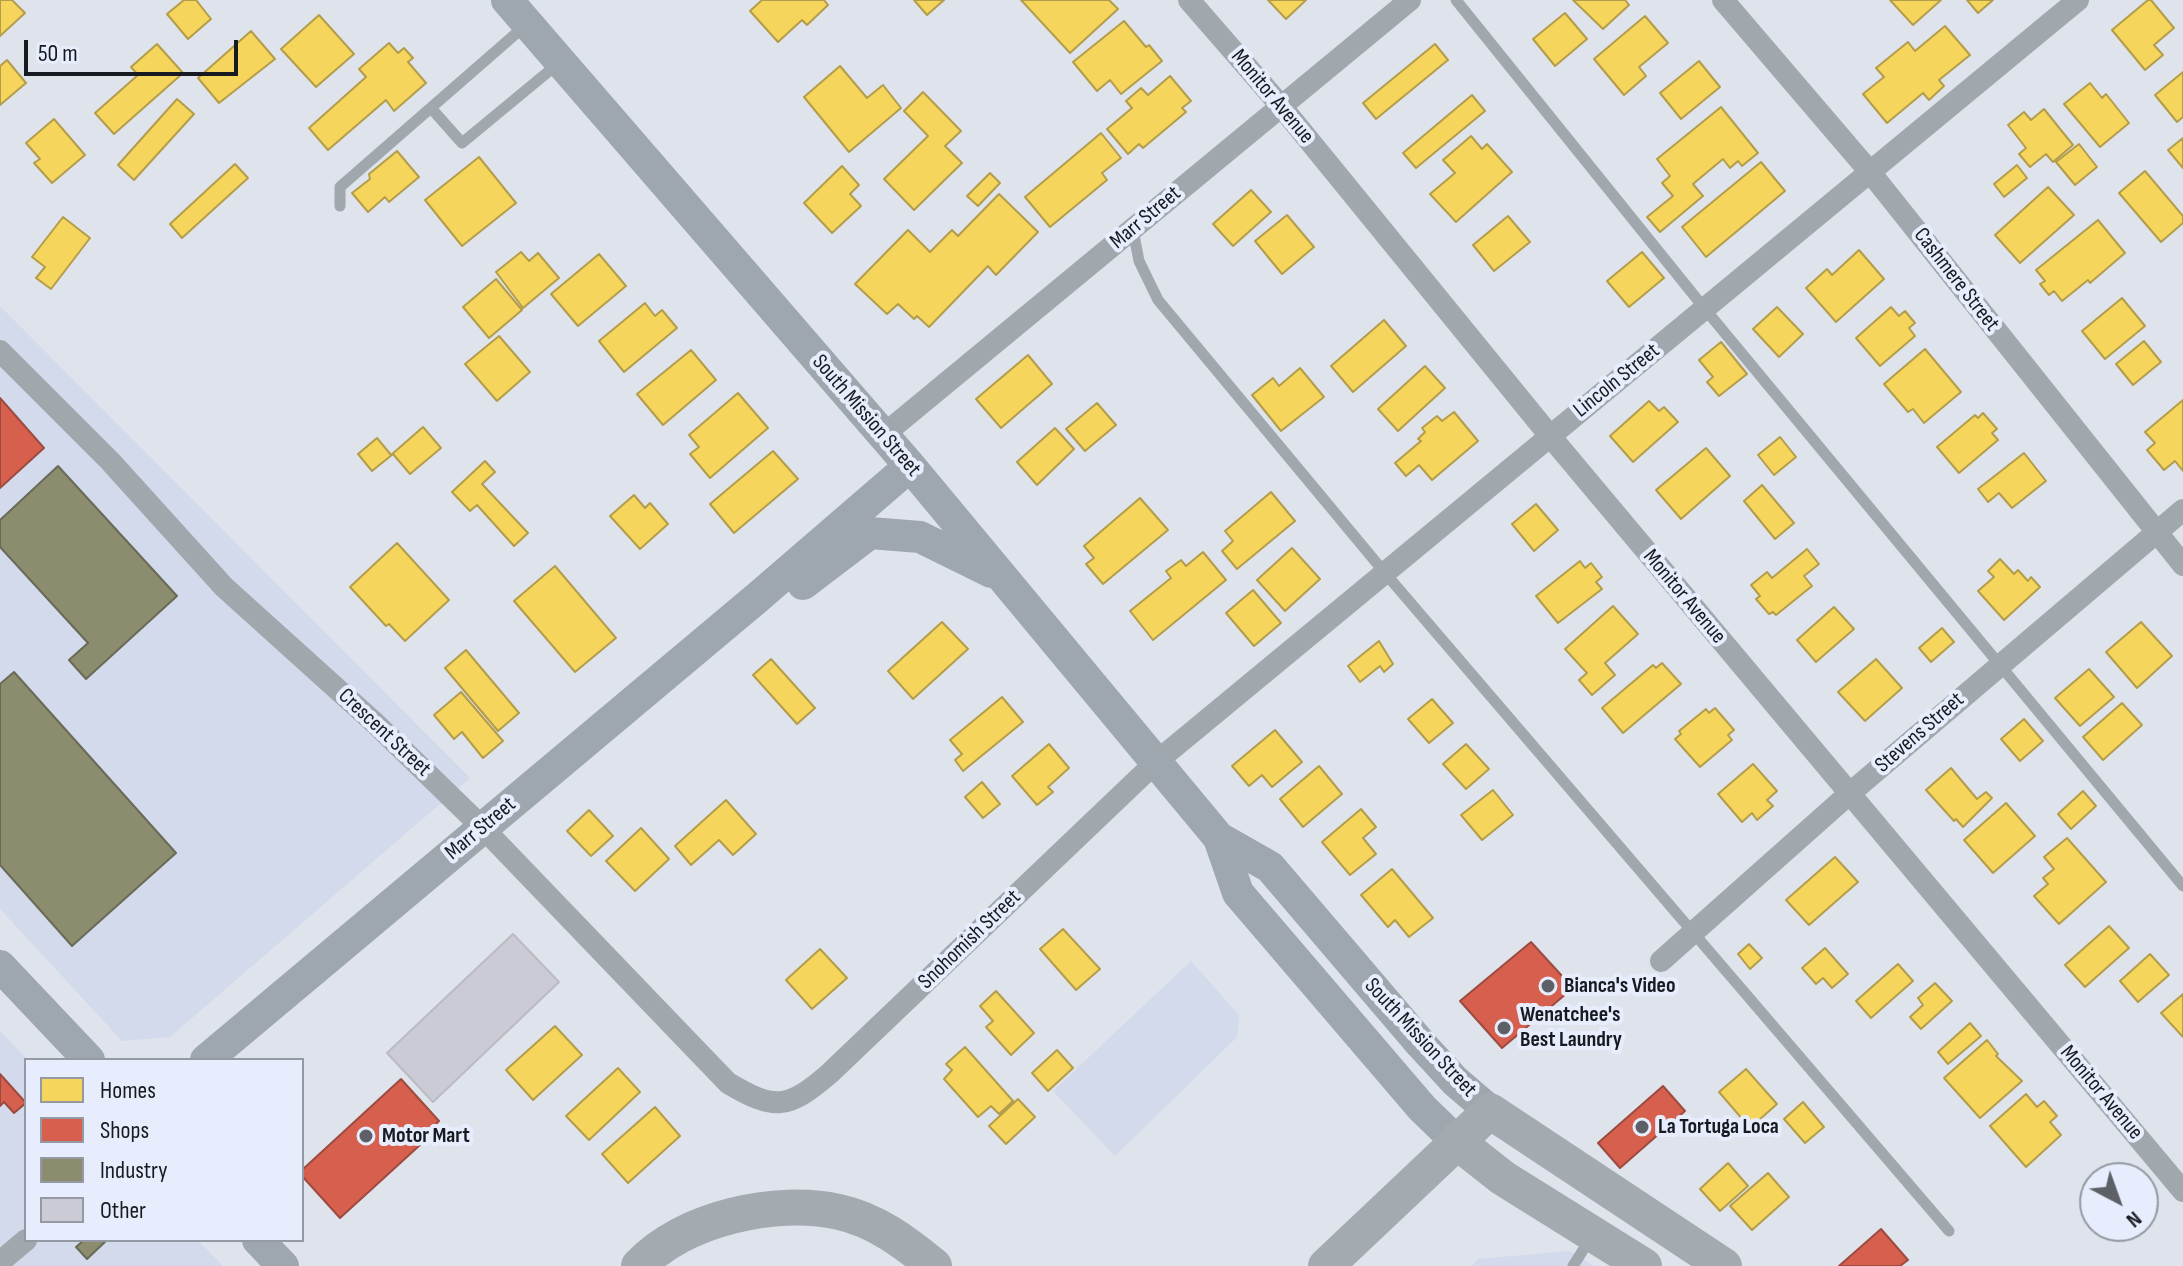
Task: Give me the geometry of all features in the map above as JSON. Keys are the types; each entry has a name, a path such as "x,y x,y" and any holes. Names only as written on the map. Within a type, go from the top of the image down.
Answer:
{"main road":[{"name":"South Mission Street","path":"517,12 910,466 1219,838 1238,893 1412,1097 1456,1141 1503,1178 1644,1266"},
{"name":"Marr Street","path":"208,1058 910,466"},
{"name":"Marr Street","path":"757,598 785,598 870,533 920,537 1001,577"},
{"name":"South Mission Street","path":"1219,838 1270,867 1421,1044 1455,1081 1490,1111 1724,1266"},
{"path":"0,966 87,1058"},
{"path":"1326,1266 1490,1111"},
{"path":"639,1266 647,1256 682,1234 725,1218 780,1207 840,1212 895,1234 934,1266"},
{"path":"260,1242 283,1266"}],"street":[{"name":"Monitor Avenue","path":"1189,0 1281,106 1550,436 2183,1191"},
{"name":"Marr Street","path":"882,436 1410,0"},
{"name":"Cashmere Street","path":"1723,0 1870,172 2183,565"},
{"name":"Lincoln Street","path":"1156,762 2078,0"},
{"name":"Crescent Street","path":"0,351 110,461 224,587 377,725 482,827 728,1083 762,1101 776,1103"},
{"name":"Stevens Street","path":"1661,961 1849,794 2183,510"},
{"name":"Snohomish Street","path":"776,1103 794,1100 829,1074 1156,762"},
{"path":"0,1262 24,1242"}],"lane":[{"path":"1456,0 1705,309 2183,886"},
{"path":"340,206 340,187 431,108 517,12"},
{"path":"431,108 462,143 560,62"},
{"path":"1133,229 1139,261 1158,300 1385,573 1949,1231"},
{"path":"1573,1266 1593,1234"}],"shaded area":[{"path":"0,306 470,778 170,1037 122,1041 0,909"},
{"path":"1191,961 1239,1015 1237,1037 1115,1156 1053,1091"},
{"path":"0,1031 26,1058 24,1242 200,1242 223,1266 0,1266"},
{"path":"1570,1251 1594,1266 1472,1266 1478,1259"}],"building: Homes":[{"path":"0,0 12,0 25,13 0,36"},
{"path":"184,0 196,0 211,19 188,39 167,14"},
{"path":"762,0 824,0 828,5 807,25 802,20 778,42 750,11"},
{"path":"914,0 944,0 927,15"},
{"path":"1021,0 1109,0 1118,9 1070,53"},
{"path":"1268,0 1306,0 1286,19"},
{"path":"1573,0 1625,0 1629,5 1603,29"},
{"path":"1890,0 1941,0 1913,25"},
{"path":"1967,0 1993,0 1978,13"},
{"path":"2148,0 2174,28 2154,45 2163,55 2145,70 2112,30"},
{"path":"1565,13 1587,39 1555,66 1533,39"},
{"path":"319,15 354,54 316,87 281,49"},
{"path":"1645,16 1668,43 1639,67 1646,76 1624,95 1594,59"},
{"path":"1124,21 1162,61 1121,94 1110,80 1097,91 1073,62"},
{"path":"1945,26 1970,55 1939,80 1944,86 1929,100 1923,93 1887,123 1863,94 1884,77 1876,68 1908,42 1915,51"},
{"path":"251,31 275,59 219,103 198,78"},
{"path":"389,43 398,53 404,48 413,58 408,62 426,83 394,111 386,100 328,150 309,128 366,77 359,69"},
{"path":"157,44 183,73 114,134 95,113 138,75 131,67"},
{"path":"1435,44 1448,60 1376,119 1363,103"},
{"path":"7,60 26,83 0,105 0,66"},
{"path":"1699,61 1720,87 1681,119 1660,93"},
{"path":"840,66 867,98 883,85 901,108 849,152 804,97"},
{"path":"2183,72 2183,117 2177,122 2155,95"},
{"path":"1170,76 1191,101 1182,108 1186,112 1143,148 1139,144 1128,154 1107,129 1132,108 1126,101 1141,88 1148,95"},
{"path":"2090,83 2102,98 2106,94 2129,123 2100,147 2064,104"},
{"path":"923,92 961,131 945,146 962,163 914,210 884,179 928,136 904,111"},
{"path":"1472,95 1485,111 1416,168 1403,153"},
{"path":"177,99 194,114 134,180 118,165"},
{"path":"1721,107 1758,153 1742,166 1738,161 1730,168 1723,159 1693,184 1703,196 1660,232 1647,217 1673,196 1662,183 1670,176 1657,159"},
{"path":"2044,109 2073,145 2053,162 2046,154 2030,167 2019,154 2026,148 2008,125 2024,112 2031,120"},
{"path":"54,119 85,155 52,183 34,163 40,159 26,143"},
{"path":"1101,133 1121,158 1102,173 1107,180 1050,227 1025,197"},
{"path":"1471,136 1482,149 1487,144 1512,172 1456,222 1430,194 1455,173 1443,160"},
{"path":"2183,138 2183,168 2168,150"},
{"path":"2079,144 2097,167 2075,185 2056,162"},
{"path":"397,151 419,177 389,202 385,197 368,212 352,193"},
{"path":"479,157 516,203 462,246 425,200"},
{"path":"1761,162 1785,191 1706,257 1682,227"},
{"path":"235,164 248,178 182,238 170,224"},
{"path":"2017,165 2027,178 2004,197 1994,184"},
{"path":"842,166 859,185 850,194 861,206 832,233 804,203"},
{"path":"2145,171 2183,216 2183,223 2161,242 2119,193"},
{"path":"990,173 1000,183 978,206 967,196"},
{"path":"2048,187 2074,215 2020,263 1995,235"},
{"path":"1251,190 1271,212 1233,246 1213,224"},
{"path":"999,194 1038,232 996,275 988,266 929,327 917,316 914,319 898,304 887,314 855,284 908,230 930,252 952,230 958,236"},
{"path":"1287,215 1314,247 1282,274 1255,241"},
{"path":"1508,216 1530,242 1494,271 1473,245"},
{"path":"63,217 90,238 51,289 36,278 45,267 32,257"},
{"path":"2098,220 2125,253 2090,283 2088,280 2062,301 2054,291 2049,295 2040,284 2045,281 2036,270"},
{"path":"1859,250 1884,279 1836,322 1806,288 1827,269 1832,275"},
{"path":"521,252 529,261 538,253 559,278 523,308 496,272"},
{"path":"1642,252 1664,278 1629,307 1607,281"},
{"path":"599,254 626,286 578,326 551,294"},
{"path":"496,279 522,310 489,338 463,307"},
{"path":"2122,298 2145,326 2105,359 2082,331"},
{"path":"645,303 655,316 662,310 677,328 624,372 599,341"},
{"path":"1777,307 1803,334 1779,357 1753,329"},
{"path":"1891,307 1899,316 1905,311 1915,323 1909,328 1915,336 1880,366 1856,338"},
{"path":"1384,320 1406,346 1353,392 1331,366"},
{"path":"499,336 530,372 497,401 465,364"},
{"path":"2144,341 2161,362 2133,385 2116,364"},
{"path":"1721,342 1747,374 1719,396 1707,382 1713,377 1699,360"},
{"path":"1925,349 1961,392 1924,423 1913,409 1908,412 1884,384"},
{"path":"691,350 716,380 663,425 637,394"},
{"path":"1028,355 1052,384 1001,428 976,399"},
{"path":"1425,366 1445,388 1398,431 1378,409"},
{"path":"1300,368 1324,397 1281,431 1252,395 1273,378 1279,386"},
{"path":"738,393 768,428 710,478 690,454 699,447 689,435"},
{"path":"2183,400 2183,471 2175,461 2164,470 2147,450 2155,443 2145,432"},
{"path":"1649,401 1659,411 1664,407 1678,422 1633,462 1610,436"},
{"path":"1097,403 1116,425 1085,451 1066,429"},
{"path":"1454,412 1478,441 1432,480 1419,465 1406,476 1395,463 1421,441 1418,439 1425,432 1422,428 1437,416 1442,421"},
{"path":"1983,413 1997,429 1992,433 1998,440 1959,473 1937,447 1975,415 1978,418"},
{"path":"423,427 441,448 410,474 393,454 372,471 358,454 377,438 391,455"},
{"path":"1055,428 1074,449 1037,485 1017,462"},
{"path":"1780,437 1796,457 1774,475 1758,455"},
{"path":"1706,448 1730,476 1681,519 1656,490"},
{"path":"773,451 798,479 734,533 710,504"},
{"path":"2024,453 2046,481 2012,508 1999,493 1988,502 1978,489"},
{"path":"485,461 495,472 482,484 528,533 514,546 477,505 470,511 452,492"},
{"path":"1762,485 1794,523 1775,539 1744,501"},
{"path":"1271,492 1295,521 1237,569 1222,551 1233,541 1225,531"},
{"path":"634,495 645,508 650,503 668,524 640,549 610,516"},
{"path":"1140,498 1168,530 1103,584 1086,564 1094,558 1084,546"},
{"path":"1536,504 1558,530 1534,551 1512,524"},
{"path":"397,543 449,600 405,641 389,624 386,626 350,587"},
{"path":"1292,548 1320,579 1285,611 1257,580"},
{"path":"1807,549 1819,564 1804,576 1812,586 1776,615 1773,612 1769,614 1756,599 1760,596 1751,585 1767,572 1772,578"},
{"path":"1203,552 1226,580 1153,640 1130,611 1171,578 1166,571 1181,560 1186,566"},
{"path":"2000,559 2014,574 2018,570 2028,581 2031,577 2040,587 2004,620 1978,591 1994,577 1988,571"},
{"path":"1580,561 1585,568 1591,563 1602,577 1596,582 1602,589 1558,623 1536,596"},
{"path":"555,566 616,638 575,672 514,601"},
{"path":"1253,590 1281,623 1254,646 1226,613"},
{"path":"1613,606 1638,634 1605,663 1615,675 1592,695 1579,680 1587,673 1565,649"},
{"path":"1834,607 1854,629 1816,662 1797,640"},
{"path":"942,622 968,649 913,699 888,671"},
{"path":"2141,622 2172,656 2137,688 2106,652"},
{"path":"1942,628 1954,642 1931,662 1919,648"},
{"path":"1379,641 1393,664 1384,672 1380,666 1360,682 1348,666"},
{"path":"466,650 519,713 498,731 445,668"},
{"path":"771,659 815,708 797,724 753,675"},
{"path":"1876,659 1902,688 1865,721 1838,692"},
{"path":"1662,663 1681,684 1623,733 1602,708 1653,665 1656,668"},
{"path":"2089,669 2114,697 2080,726 2055,698"},
{"path":"461,692 503,741 483,758 462,732 454,739 434,715"},
{"path":"1002,697 1023,722 963,771 955,760 962,754 950,740"},
{"path":"1432,699 1453,723 1429,743 1408,719"},
{"path":"2122,703 2142,725 2103,760 2083,737"},
{"path":"1715,708 1734,730 1728,735 1732,740 1700,767 1675,739 1681,734 1679,731 1706,709 1709,713"},
{"path":"2024,719 2043,741 2020,761 2001,739"},
{"path":"1275,730 1302,762 1272,787 1262,775 1249,786 1232,766"},
{"path":"1049,744 1069,768 1048,787 1053,792 1037,805 1012,776"},
{"path":"1466,744 1489,769 1466,789 1443,764"},
{"path":"1753,764 1777,791 1767,800 1773,806 1757,820 1752,813 1742,822 1718,794"},
{"path":"1319,766 1342,794 1303,827 1280,799"},
{"path":"1951,768 1977,799 1986,792 1992,798 1963,827 1926,790"},
{"path":"982,782 1000,804 983,818 965,797"},
{"path":"1493,790 1513,815 1482,840 1461,815"},
{"path":"2083,791 2096,806 2071,829 2058,814"},
{"path":"726,800 756,834 733,855 719,840 691,865 675,846"},
{"path":"2006,803 2035,836 1993,873 1964,840"},
{"path":"1361,809 1376,827 1363,838 1376,854 1350,875 1322,842"},
{"path":"589,810 613,836 591,856 567,831"},
{"path":"641,828 669,859 635,891 606,861"},
{"path":"2067,838 2106,882 2059,924 2034,896 2048,884 2043,878 2054,869 2044,857"},
{"path":"1835,857 1858,882 1809,925 1786,900"},
{"path":"1392,869 1433,918 1409,937 1395,920 1388,927 1361,895"},
{"path":"2109,926 2129,948 2085,987 2065,965"},
{"path":"1063,929 1100,969 1076,990 1040,949"},
{"path":"1749,944 1762,958 1750,969 1738,954"},
{"path":"1825,948 1848,974 1832,988 1823,978 1816,984 1802,968"},
{"path":"820,949 847,978 812,1009 786,980"},
{"path":"2150,954 2169,975 2138,1002 2120,981"},
{"path":"1898,964 1913,981 1871,1018 1856,1001"},
{"path":"1935,983 1952,1001 1921,1029 1910,1017 1923,1005 1918,998"},
{"path":"996,991 1034,1033 1011,1055 986,1027 993,1021 980,1006"},
{"path":"2183,994 2183,1037 2161,1013"},
{"path":"1970,1023 1981,1036 1948,1064 1938,1052"},
{"path":"555,1026 582,1055 533,1100 506,1070"},
{"path":"1987,1040 1998,1054 1996,1056 2022,1081 1980,1118 1944,1078"},
{"path":"965,1047 1013,1101 999,1114 991,1106 978,1117 944,1079 952,1070 946,1064"},
{"path":"1057,1050 1073,1068 1048,1091 1032,1073"},
{"path":"618,1068 640,1092 589,1140 566,1116"},
{"path":"1746,1069 1777,1104 1750,1128 1719,1092"},
{"path":"2026,1094 2037,1107 2044,1101 2057,1116 2050,1122 2061,1135 2026,1167 1990,1126"},
{"path":"1018,1099 1035,1117 1006,1144 989,1126"},
{"path":"1803,1102 1824,1127 1805,1143 1784,1119"},
{"path":"655,1107 680,1136 628,1183 602,1154"},
{"path":"1728,1163 1748,1186 1720,1211 1700,1189"},
{"path":"1768,1173 1789,1197 1752,1230 1730,1206"}],"building: Shops":[{"path":"0,398 44,448 0,488"},
{"path":"1531,942 1573,988 1502,1048 1460,1001"},
{"path":"0,1074 24,1101 24,1105 14,1113 4,1102 0,1106"},
{"path":"401,1079 439,1121 428,1132 431,1135 340,1218 304,1178 304,1168"},
{"name":"La Tortuga Loca","path":"1663,1086 1685,1111 1620,1168 1598,1143"},
{"path":"1881,1229 1908,1260 1900,1266 1839,1266"}],"building: Industry":[{"path":"58,466 177,596 86,679 69,660 88,643 0,547 0,520"},
{"path":"14,672 176,853 72,946 0,865 0,684"},
{"path":"82,1242 105,1242 87,1259 76,1247"}],"building: Other":[{"path":"513,934 559,982 433,1102 387,1053"}],"place":[{"name":"Bianca's Video","path":"1548,986"},
{"name":"Wenatchee's Best Laundry","path":"1504,1028"},
{"name":"La Tortuga Loca","path":"1642,1127"},
{"name":"Motor Mart","path":"366,1136"}]}
